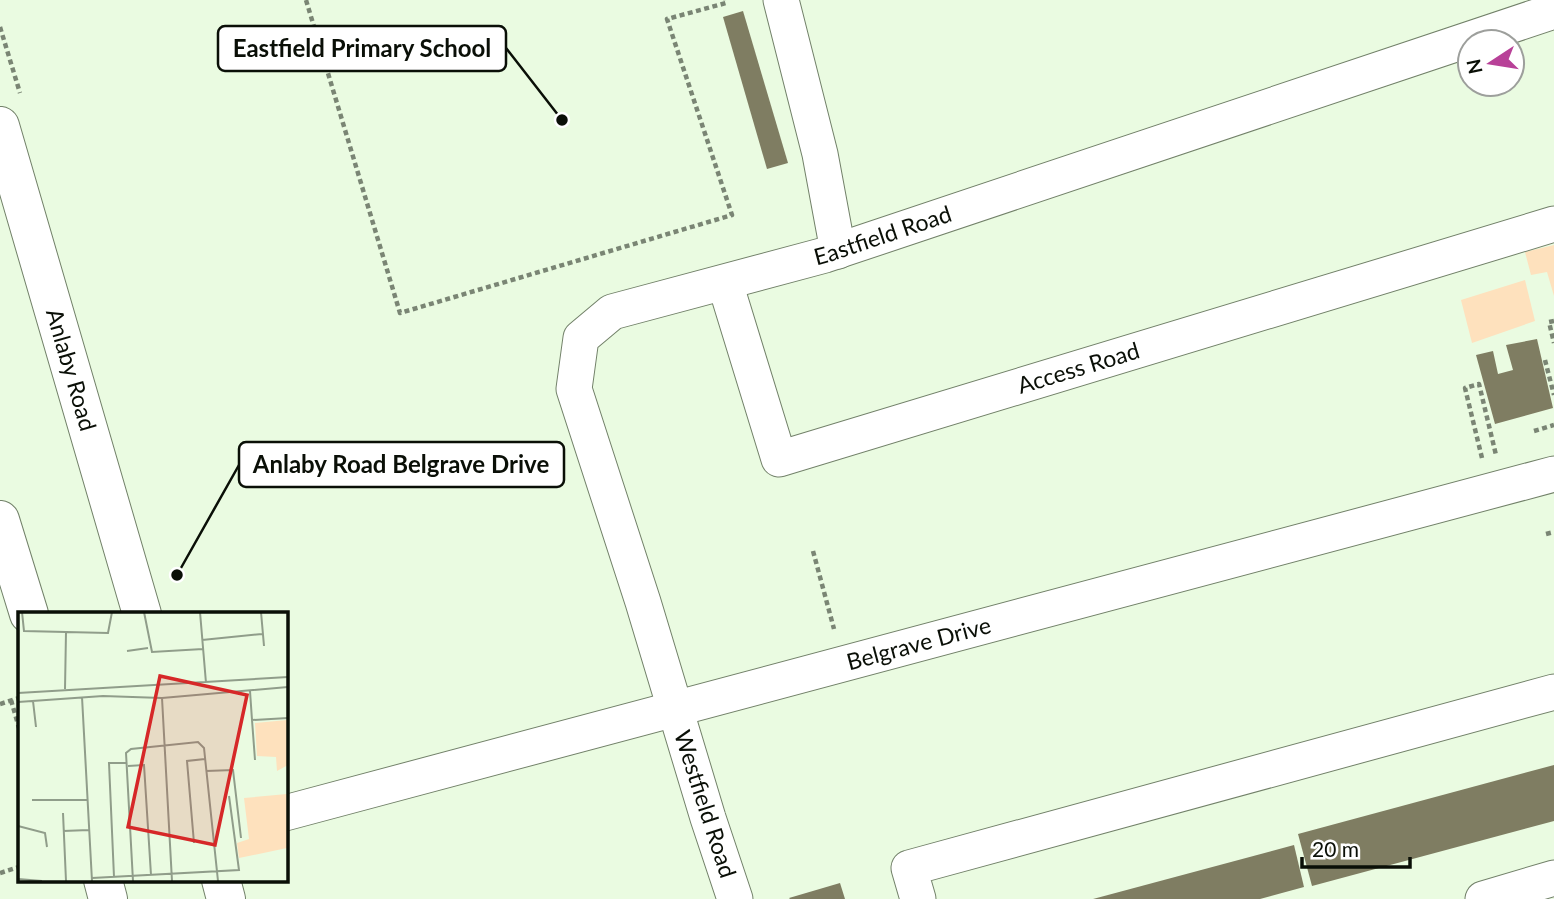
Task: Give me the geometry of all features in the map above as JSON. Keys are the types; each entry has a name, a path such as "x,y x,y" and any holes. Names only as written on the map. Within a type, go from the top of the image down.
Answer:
{"main road":[{"name":"Anlaby Road","path":"0,126 141,612"},
{"path":"0,520 28,612"},
{"path":"103,881 108,899"},
{"path":"221,881 226,899"}],"street":[{"path":"781,0 820,154 838,251"},
{"name":"Eastfield Road","path":"675,709 574,389 581,338 612,312 838,251 1554,11"},
{"name":"Access Road","path":"725,283 779,459 1554,224"},
{"name":"Belgrave Drive","path":"287,812 1554,474"},
{"path":"918,899 909,868 1554,692"},
{"name":"Westfield Road","path":"675,709 735,899"},
{"path":"1483,899 1554,878"}],"path":[{"path":"306,0 400,313 732,215 667,19 726,3 725,0"},
{"path":"1554,321 1549,322 1554,343"},
{"path":"1545,360 1554,396"},
{"path":"1483,461 1465,388 1479,384 1497,457"},
{"path":"1534,431 1554,425"},
{"path":"1546,534 1554,532"},
{"path":"813,551 834,630"},
{"path":"0,704 18,698"},
{"path":"11,700 18,724"},
{"path":"0,873 18,867"}],"shaded area":[{"path":"1554,245 1554,296 1547,272 1531,275 1525,252"},
{"path":"1525,280 1535,321 1472,343 1461,300"}],"building":[{"path":"743,11 788,163 767,169 723,17"},
{"path":"1537,339 1553,408 1495,424 1476,355 1493,351 1498,374 1513,370 1506,345"},
{"path":"1554,765 1554,821 1312,886 1298,834"},
{"path":"1294,845 1304,887 1260,899 1093,899"},
{"path":"840,883 845,899 789,898"}],"place":[{"name":"Eastfield Primary School","path":"562,120"},
{"name":"Anlaby Road Belgrave Drive","path":"177,575"}]}
